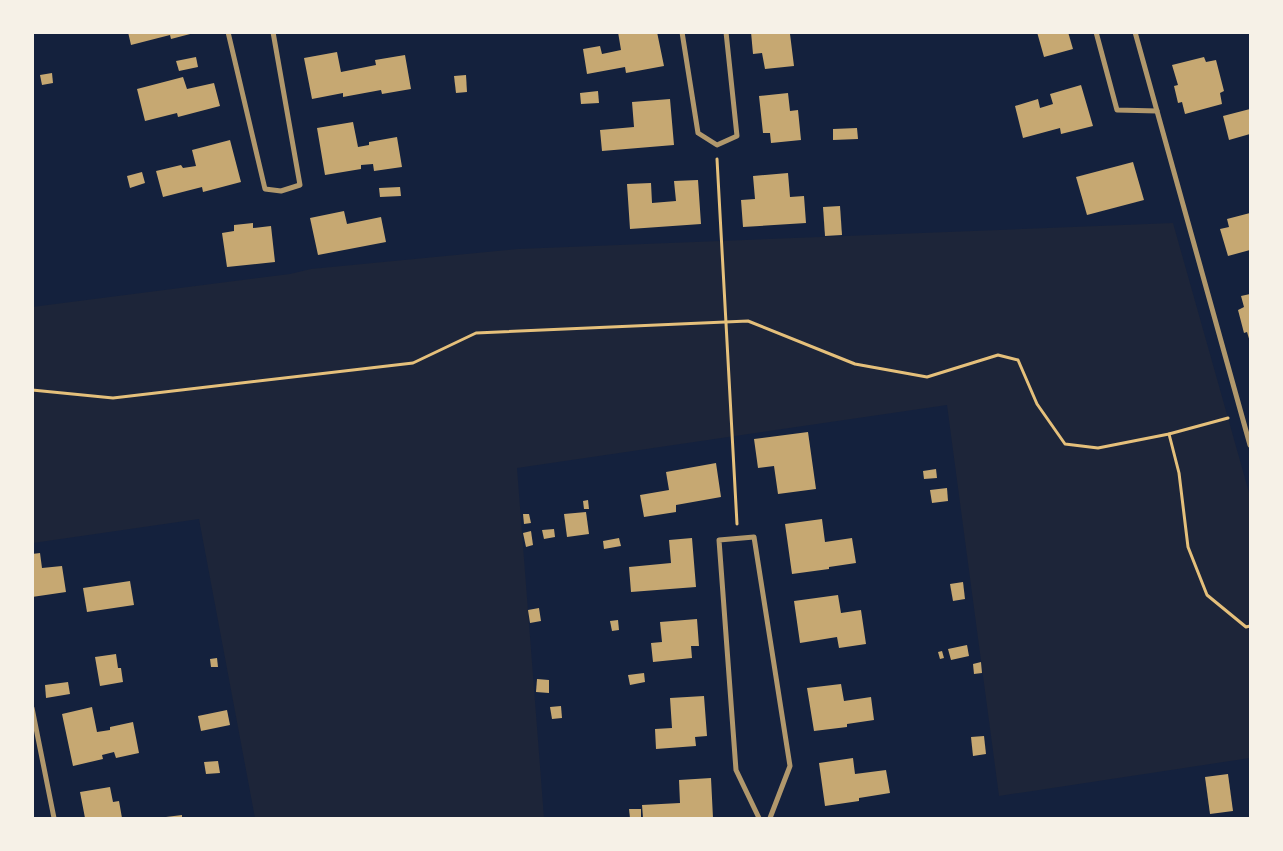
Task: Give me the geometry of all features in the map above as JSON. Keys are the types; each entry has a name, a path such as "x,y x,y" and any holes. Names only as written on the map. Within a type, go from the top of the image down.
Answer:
{"street":[{"path":"228,32 265,188 282,191 300,185 273,32"},
{"path":"682,32 698,133 717,145 737,136 726,32"},
{"path":"1096,32 1117,110 1157,111"},
{"path":"1135,32 1250,445"},
{"path":"759,818 736,770 719,540 754,537 790,766 770,818"},
{"path":"32,708 54,818"}],"path":[{"path":"717,145 738,539"},
{"path":"32,390 113,398 413,363 476,333 748,321 854,364 927,376 998,355 1018,360 1037,404 1065,444 1098,448 1169,434 1242,415"},
{"path":"1169,434 1178,474 1188,547 1207,595 1246,627 1250,626"}],"shaded area":[{"path":"1173,223 1250,496 1250,758 999,796 947,405 517,468 544,818 255,818 199,519 33,543 32,307 290,274 311,269 518,249"}],"building":[{"path":"128,32 194,33 171,39 170,35 131,45"},
{"path":"618,32 657,32 664,66 626,73 625,67 587,74 583,49 600,46 602,54 621,50"},
{"path":"751,32 790,34 794,66 765,69 762,53 753,54"},
{"path":"1037,32 1068,32 1073,49 1044,57"},
{"path":"337,52 341,72 376,65 375,60 405,55 411,89 382,94 381,90 343,97 343,93 312,99 304,58"},
{"path":"196,57 198,67 179,71 176,61"},
{"path":"1204,57 1206,62 1216,60 1224,91 1220,93 1222,104 1185,114 1182,102 1178,103 1174,86 1178,85 1172,65"},
{"path":"52,73 53,83 42,85 40,75"},
{"path":"466,75 467,92 456,93 454,76"},
{"path":"183,77 187,89 214,83 220,106 178,117 177,113 145,121 137,89"},
{"path":"1081,85 1093,126 1061,134 1060,128 1023,138 1015,106 1038,99 1040,108 1053,104 1050,94"},
{"path":"598,91 599,103 581,104 580,93"},
{"path":"788,93 790,111 798,110 801,140 771,143 770,133 763,133 759,96"},
{"path":"670,99 674,145 602,151 600,130 634,127 632,102"},
{"path":"1250,109 1250,134 1229,140 1223,116"},
{"path":"353,122 358,147 369,145 369,142 397,137 402,167 374,171 373,164 361,165 361,169 325,175 317,128"},
{"path":"857,128 858,139 833,140 833,129"},
{"path":"230,140 241,182 203,192 202,187 163,197 156,171 181,165 183,168 196,166 192,150"},
{"path":"1133,162 1144,200 1087,215 1076,177"},
{"path":"142,172 145,183 130,188 127,176"},
{"path":"788,173 790,197 804,196 806,223 743,227 741,200 755,199 753,176"},
{"path":"698,180 701,224 630,229 627,184 651,183 652,203 676,201 674,181"},
{"path":"400,187 401,196 380,197 379,188"},
{"path":"840,206 842,235 825,236 823,207"},
{"path":"344,211 347,224 381,217 386,242 318,255 310,218"},
{"path":"1250,213 1250,250 1228,256 1220,229 1229,227 1227,219"},
{"path":"253,223 253,228 271,226 275,262 227,267 222,233 234,231 234,225"},
{"path":"1250,294 1250,342 1247,332 1244,333 1238,310 1244,307 1241,296"},
{"path":"808,432 816,489 778,494 774,466 758,468 754,439"},
{"path":"716,463 721,497 676,505 676,512 644,517 640,495 669,490 666,472"},
{"path":"936,469 937,478 924,479 923,471"},
{"path":"947,488 948,501 932,503 930,490"},
{"path":"588,500 589,509 584,509 583,501"},
{"path":"586,512 589,534 567,537 564,514"},
{"path":"523,514 529,514 531,523 524,524"},
{"path":"822,519 825,542 852,538 856,563 792,574 785,524"},
{"path":"554,529 555,537 544,539 542,530"},
{"path":"531,531 533,545 526,547 523,533"},
{"path":"619,538 621,546 604,549 603,541"},
{"path":"692,538 696,587 631,592 629,567 671,563 669,540"},
{"path":"40,553 42,568 62,566 66,592 32,597 32,554"},
{"path":"130,581 134,605 87,612 83,588"},
{"path":"963,582 965,599 953,601 950,584"},
{"path":"838,595 841,613 861,610 866,644 839,648 837,637 800,643 794,601"},
{"path":"539,608 541,621 530,623 528,610"},
{"path":"697,619 699,646 691,646 692,658 653,662 651,643 662,642 660,622"},
{"path":"618,620 619,630 612,631 610,621"},
{"path":"967,645 969,656 951,660 948,649"},
{"path":"942,651 944,658 940,659 938,652"},
{"path":"116,654 123,682 100,686 95,657"},
{"path":"217,658 218,667 211,667 210,659"},
{"path":"981,662 982,673 974,674 973,664"},
{"path":"644,673 645,682 630,685 628,675"},
{"path":"537,679 549,680 549,693 536,692"},
{"path":"68,682 70,694 46,698 45,685"},
{"path":"841,684 844,701 871,697 874,720 847,724 847,727 814,731 807,688"},
{"path":"704,696 707,736 695,737 696,746 656,749 655,729 672,728 670,698"},
{"path":"561,706 562,718 552,719 550,707"},
{"path":"92,707 97,732 110,730 110,727 133,722 139,753 116,758 114,752 102,755 103,759 73,766 62,714"},
{"path":"227,710 230,725 201,731 198,716"},
{"path":"984,736 986,754 973,756 971,737"},
{"path":"853,758 855,774 886,770 890,793 859,798 859,801 825,806 819,763"},
{"path":"218,761 220,773 206,774 204,762"},
{"path":"1228,774 1233,811 1210,814 1205,777"},
{"path":"711,778 713,818 643,818 642,805 680,803 679,780"},
{"path":"110,787 113,802 119,801 122,818 85,818 80,792"},
{"path":"629,809 641,809 641,818 630,818"},
{"path":"182,815 182,818 166,818 166,817"}]}
